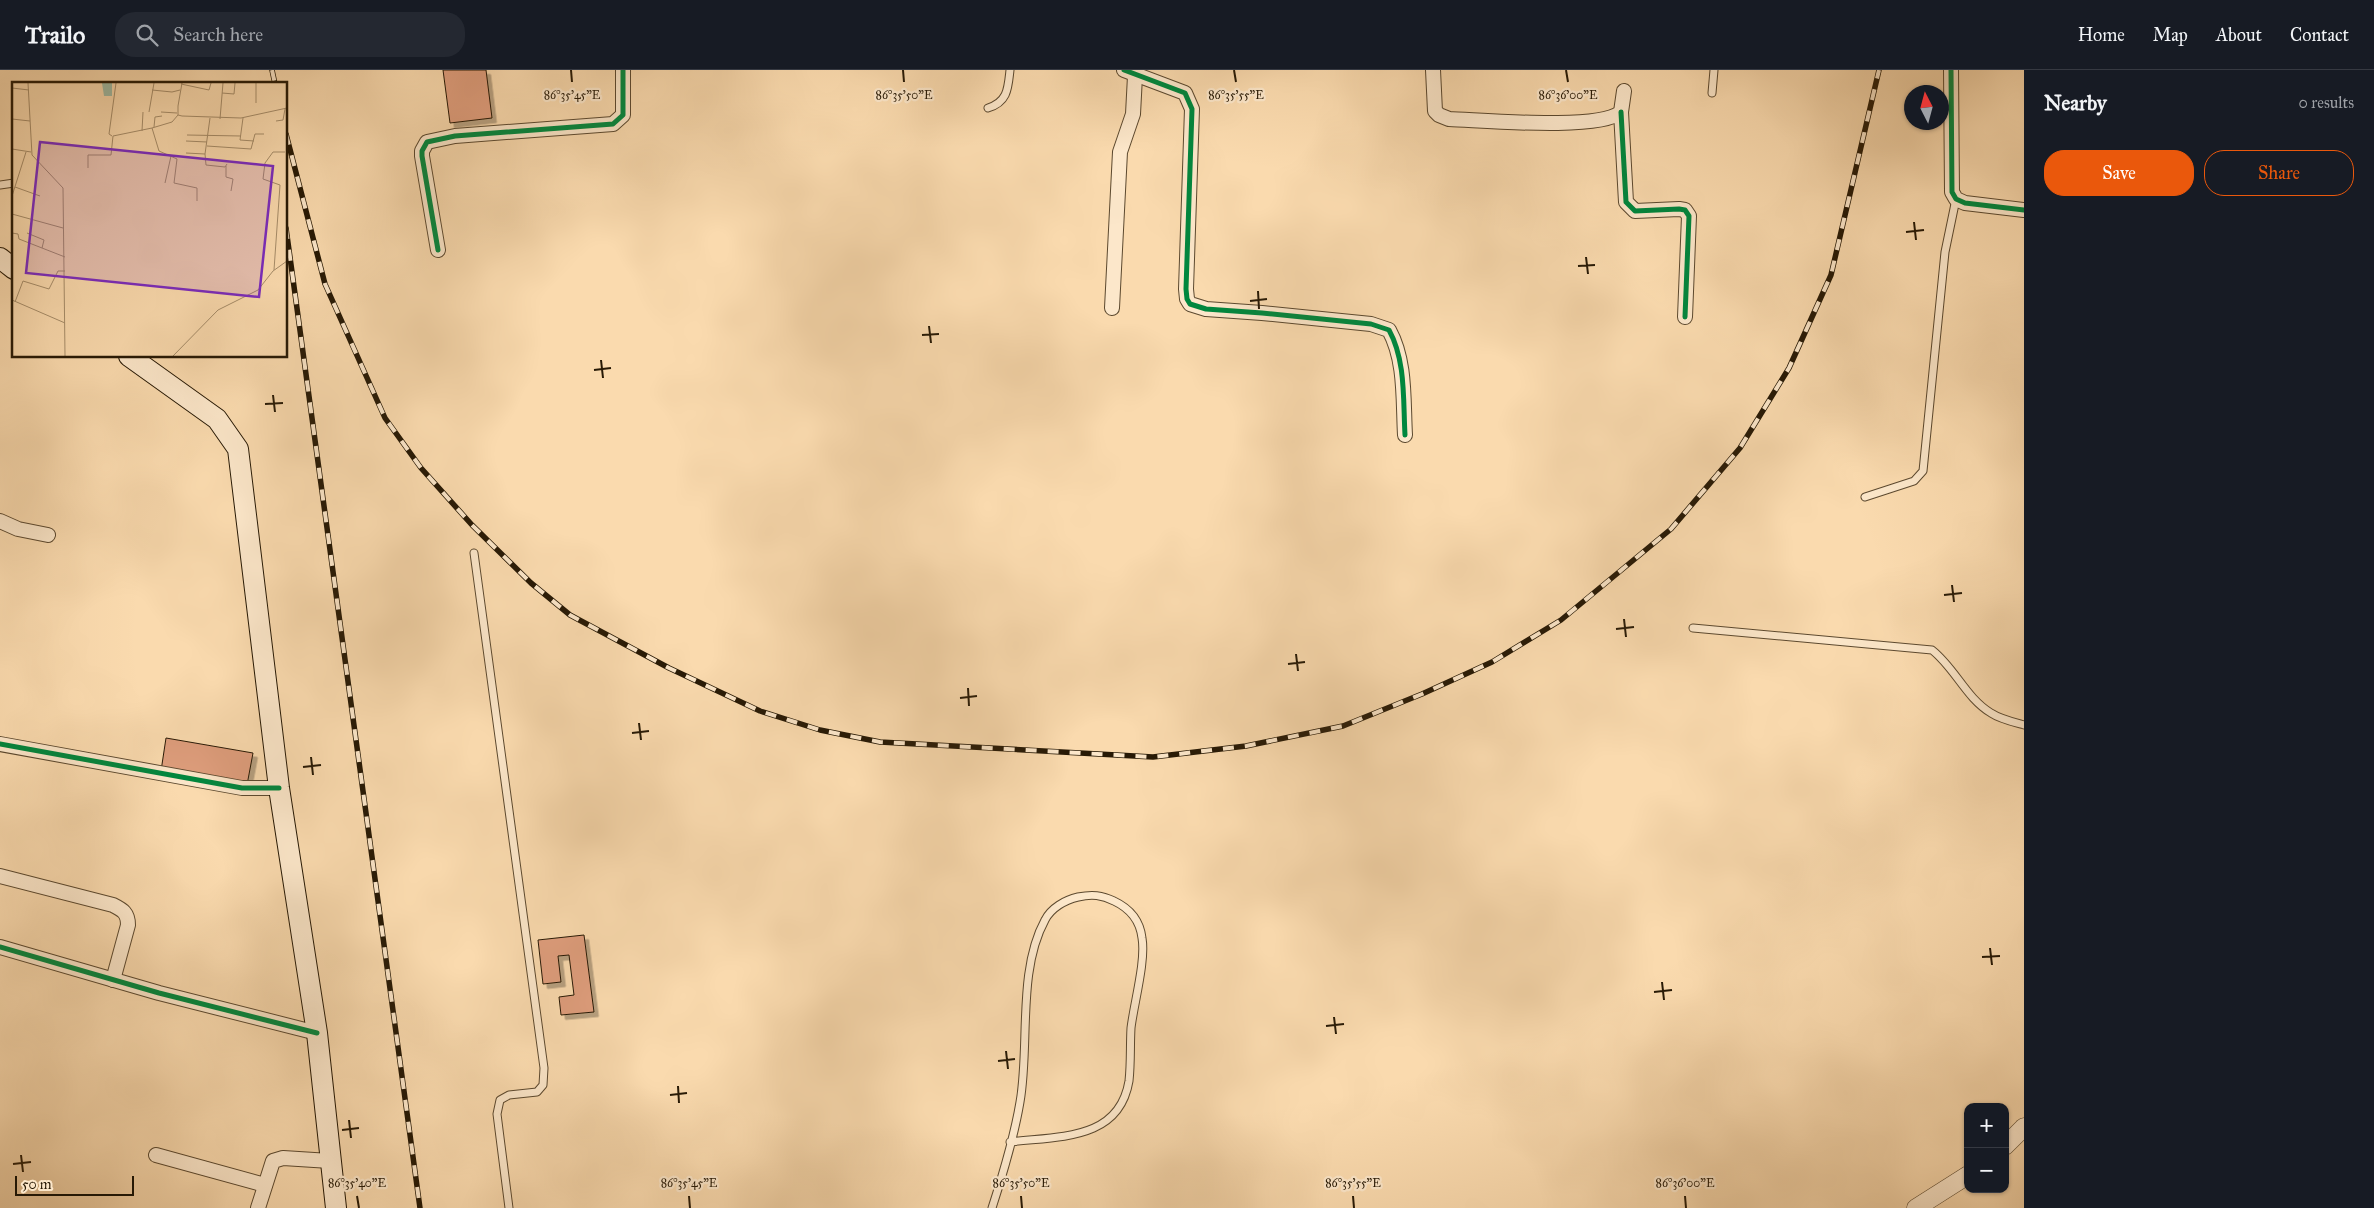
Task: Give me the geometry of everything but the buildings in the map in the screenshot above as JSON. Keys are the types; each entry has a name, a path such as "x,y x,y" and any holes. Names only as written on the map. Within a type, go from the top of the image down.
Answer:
{"main road":[{"path":"0,258 12,267"},
{"path":"132,358 217,419 238,449 279,788 316,1033 336,1208"}],"street":[{"path":"438,250 422,156 422,151 427,142 455,136 612,124 617,122 623,115 623,70"},
{"path":"1433,70 1435,111 1439,115 1449,118 1560,123 1607,119 1621,112"},
{"path":"1951,70 1952,192 1956,199 1965,203 2024,210"},
{"path":"1112,308 1120,152 1133,114 1129,73 1185,93 1192,109 1186,289 1187,299 1190,304 1206,309 1361,323 1382,326 1389,330 1394,339 1402,374 1405,435"},
{"path":"1624,91 1621,112 1626,202 1629,208 1635,211 1685,210 1689,216 1685,317"},
{"path":"0,521 18,529 48,535"},
{"path":"0,744 242,788 279,788"},
{"path":"0,876 113,905 125,912 128,917 128,925 113,980"},
{"path":"0,947 113,980 316,1033"},
{"path":"2009,1142 2024,1127"},
{"path":"156,1155 265,1184"},
{"path":"258,1208 270,1166 277,1159 330,1160"},
{"path":"1916,1208 1964,1178"}],"lane":[{"path":"988,108 998,105 1004,99 1010,70"},
{"path":"1712,93 1714,70"},
{"path":"1866,497 1914,481 1923,471 1945,252 1956,199"},
{"path":"474,553 544,1068 543,1085 537,1092 509,1095 500,1100 497,1114 509,1208"},
{"path":"1693,628 1932,650 1947,664 1965,688 1991,713 2024,725"},
{"path":"992,1208 1021,1094 1030,964 1045,920 1054,908 1070,899 1089,895 1104,896 1120,904 1134,915 1141,926 1143,942 1131,1028 1129,1080 1121,1106 1106,1122 1092,1129 1066,1135 1010,1142"}],"railway":[{"path":"272,70 275,82"},
{"path":"288,142 325,284 385,418 421,468 472,525 531,583 570,615 669,668 760,711 820,730 880,742 1153,757 1246,746 1343,726 1422,694 1492,662 1561,620 1671,529 1740,448 1789,368 1831,275 1879,70"},
{"path":"288,243 420,1208"}],"cycle path":[{"path":"438,250 422,156 422,151 427,142 455,136 613,124 623,115 623,70"},
{"path":"1124,70 1185,93 1192,109 1186,289 1187,299 1190,304 1206,309 1371,324 1389,330 1401,368 1405,435"},
{"path":"1951,70 1952,192 1956,199 1965,203 2024,210"},
{"path":"1621,112 1626,202 1635,211 1679,209 1685,210 1689,216 1685,317"},
{"path":"0,744 242,788 279,788"},
{"path":"0,947 159,993 317,1033"}]}
